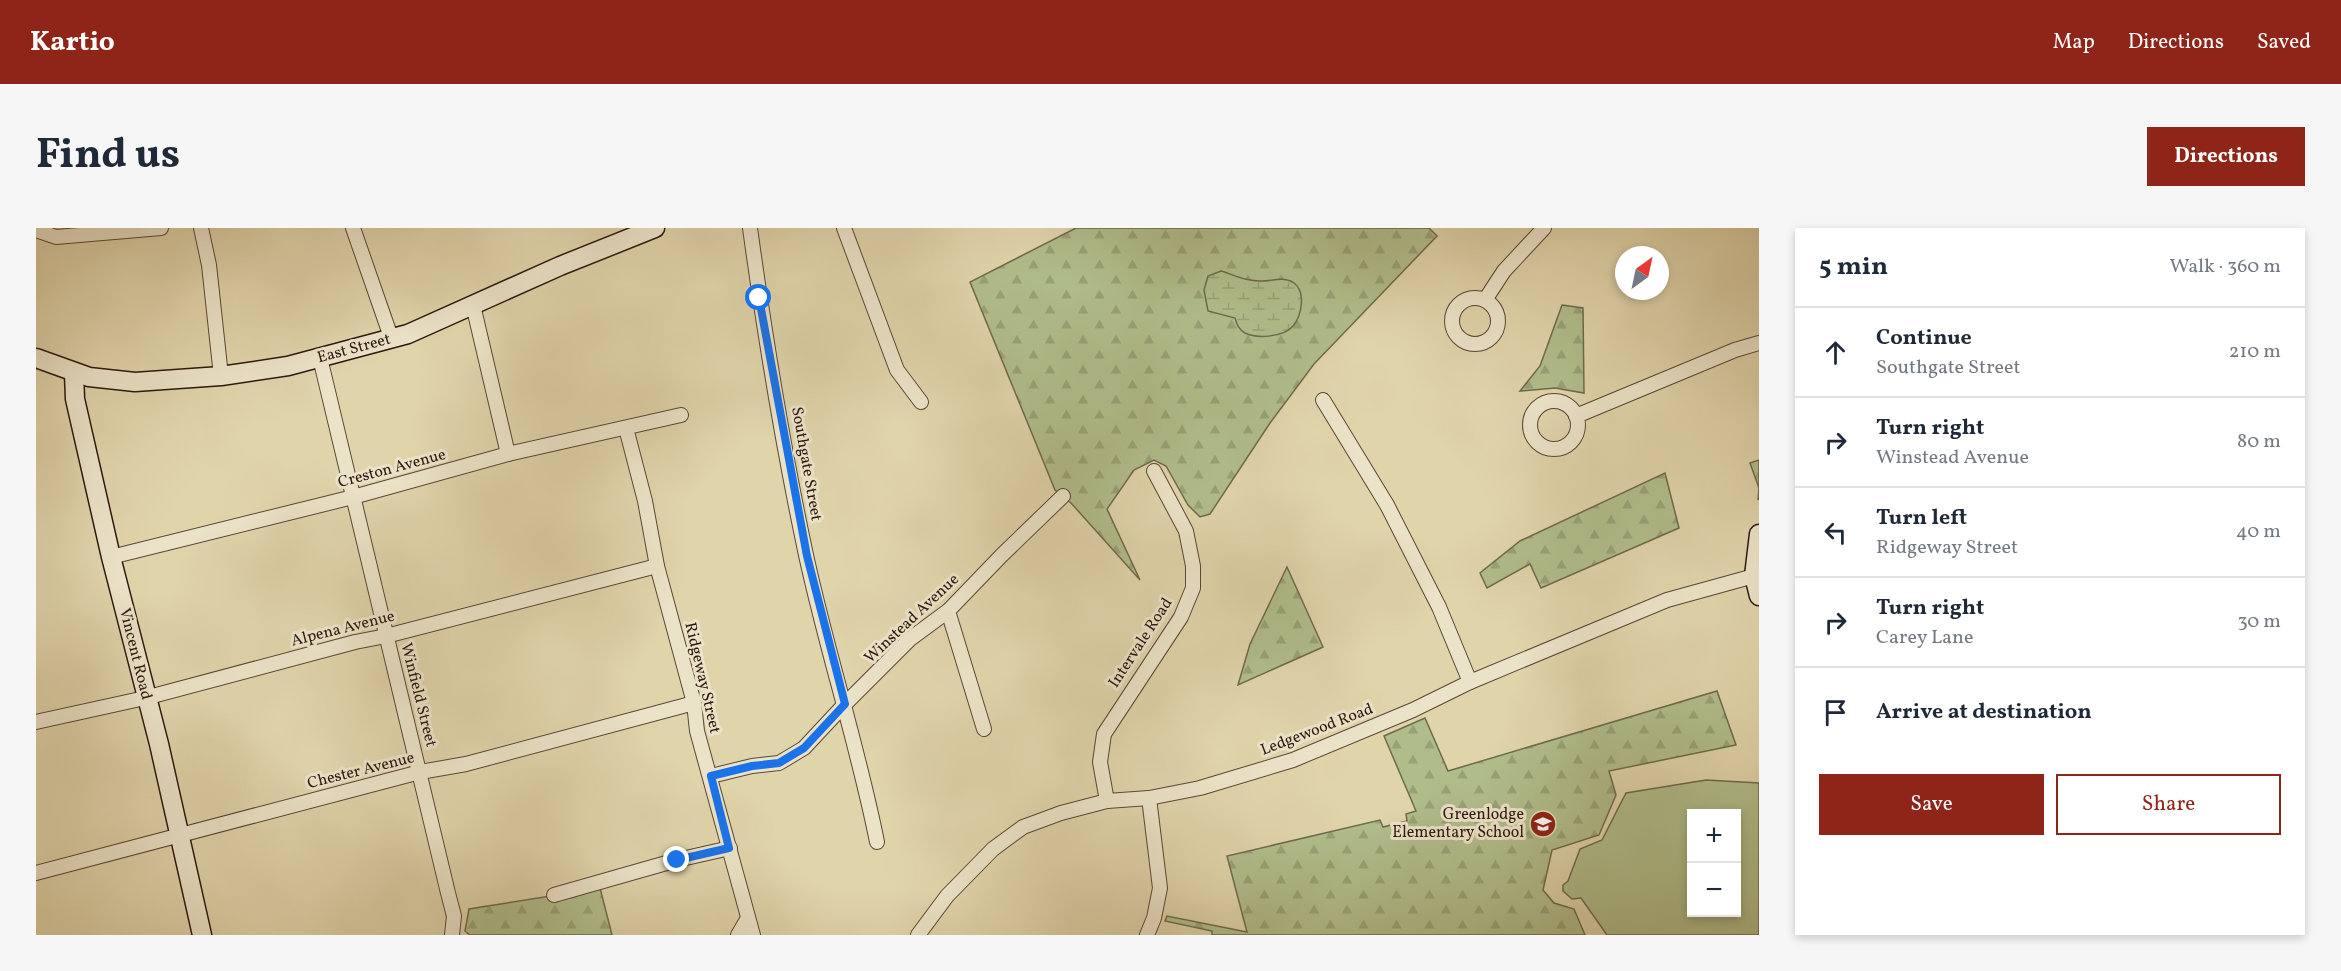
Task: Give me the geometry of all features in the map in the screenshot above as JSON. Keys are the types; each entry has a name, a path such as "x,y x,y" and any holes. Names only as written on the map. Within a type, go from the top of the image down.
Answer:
{"main road":[{"name":"East Street","path":"36,358 74,373 135,382 221,376 320,358 392,339 653,228"},
{"name":"Vincent Road","path":"74,373 75,399 111,557 180,834 202,935"},
{"path":"1759,534 1754,576 1759,596"}],"street":[{"path":"36,230 56,237 161,228"},
{"path":"201,228 210,265 221,376"},
{"path":"353,228 392,339"},
{"name":"Southgate Street","path":"750,228 759,298 807,556 866,785 877,842"},
{"path":"844,228 897,370 921,402"},
{"path":"1485,300 1504,271 1544,228"},
{"path":"473,306 508,454"},
{"path":"1576,416 1735,350 1759,343"},
{"name":"Winfield Street","path":"320,358 454,916 452,935"},
{"path":"1323,400 1387,505 1439,607 1470,682"},
{"name":"Creston Avenue","path":"111,557 353,497 508,454 681,415"},
{"name":"Ridgeway Street","path":"626,428 645,501 657,566 694,703 697,731 753,935"},
{"name":"Intervale Road","path":"1107,801 1100,762 1104,734 1181,616 1193,588 1193,566 1186,531 1154,471"},
{"name":"Winstead Avenue","path":"711,776 752,766 779,763 804,748 910,639 948,611 1063,496"},
{"name":"Alpena Avenue","path":"36,722 146,698 355,642 657,566"},
{"name":"Ledgewood Road","path":"918,935 947,896 993,849 1023,827 1061,813 1107,801 1149,798 1200,788 1293,760 1413,710 1470,682 1667,600 1754,576"},
{"path":"948,611 984,729"},
{"name":"Chester Avenue","path":"36,873 420,772 466,764 694,703"},
{"path":"1147,935 1154,918 1160,888 1149,798"},
{"path":"554,895 665,863 729,848"},
{"path":"738,935 748,918"}],"green space":[{"path":"1076,228 1429,228 1437,236 1314,364 1270,423 1210,514 1200,517 1188,505 1166,466 1154,460 1134,470 1107,509 1140,580 1071,503 1055,490 970,282"},
{"path":"1221,271 1252,280 1282,279 1294,283 1300,292 1301,304 1299,316 1293,326 1277,335 1250,335 1238,326 1235,318 1208,311 1204,290 1208,276"},
{"path":"1562,305 1583,308 1584,393 1555,388 1520,391 1540,366"},
{"path":"1759,460 1759,488 1750,463"},
{"path":"1665,473 1679,528 1541,588 1530,564 1487,588 1480,573 1520,541"},
{"path":"1287,567 1323,647 1238,685 1250,644"},
{"name":"Greenlodge Elementary School","path":"1717,691 1736,745 1609,771 1616,795 1599,835 1552,850 1543,890 1554,903 1574,909 1585,935 1212,935 1212,931 1165,921 1167,916 1247,932 1227,856 1380,820 1383,827 1407,821 1406,814 1416,811 1384,736 1425,718 1448,771"},
{"path":"1706,780 1759,783 1759,935 1607,935 1581,898 1572,899 1563,891 1563,885 1568,881 1580,849 1602,840 1626,793"},
{"path":"600,888 612,935 470,935 465,931 469,909"}],"place":[{"name":"Greenlodge Elementary School","path":"1543,824"}],"route":[{"path":"677,860 729,848 711,776 752,766 779,763 804,748 845,704 807,556 759,298"}]}
